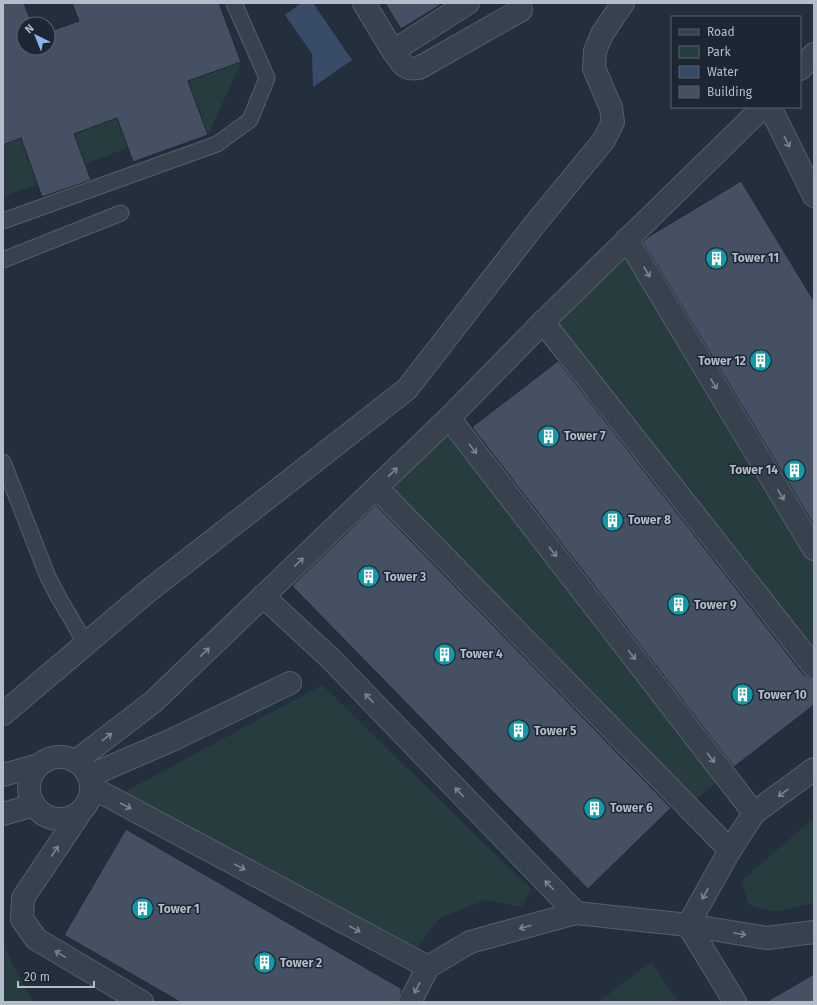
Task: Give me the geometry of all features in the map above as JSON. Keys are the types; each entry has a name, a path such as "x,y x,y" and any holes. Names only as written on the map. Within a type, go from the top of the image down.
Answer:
{"street":[{"path":"364,3 393,51 405,67 412,69 419,68 521,10"},
{"path":"393,51 468,3"},
{"path":"3,714 153,587 407,389 535,224 604,140 613,122 611,108 594,68 595,51 602,34 623,3"},
{"path":"801,68 814,54"},
{"path":"142,1002 36,939 22,919 24,898 89,800 86,775 153,702 449,418 543,322 762,108"},
{"path":"770,108 814,196"},
{"path":"627,239 814,549"},
{"path":"543,322 814,666"},
{"path":"449,418 754,814"},
{"path":"377,488 730,850"},
{"path":"263,596 331,658 576,913"},
{"path":"86,775 172,740 290,683"},
{"path":"3,775 40,765 57,757 67,758 86,775 428,968"},
{"path":"40,765 34,772 29,788 30,797 40,812 48,817 57,819 75,815 82,810"},
{"path":"688,925 730,850 754,814 814,769"},
{"path":"3,814 34,805"},
{"path":"410,1002 428,968 470,942 576,913 688,925 767,938 814,932"},
{"path":"688,925 735,1002"}],"lane":[{"path":"3,220 217,144 250,120 267,78 234,3"},
{"path":"3,260 121,213"},
{"path":"3,462 48,577 86,644"}],"green space":[{"path":"241,62 208,135 188,81"},
{"path":"117,118 128,148 85,164 74,134"},
{"path":"21,138 37,184 3,197 3,145"},
{"path":"625,252 814,559 814,659 550,325"},
{"path":"451,425 722,778 690,804 384,489"},
{"path":"322,685 531,889 522,907 485,900 439,919 417,947 121,794"},
{"path":"814,818 814,903 776,912 749,905 741,881"},
{"path":"3,935 6,951 33,1002 3,1002"},
{"path":"651,962 679,1002 598,1002"}],"water":[{"path":"301,3 313,3 352,60 313,87 312,54 285,15"}],"building":[{"path":"3,3 24,3 29,16 16,16 16,56 56,56 56,29 79,21 72,3 219,3 241,62 188,81 208,135 133,162 117,118 74,134 91,180 42,197 21,138 3,145"},
{"path":"385,3 443,3 401,29"},
{"path":"741,181 814,301 814,525 643,242 648,237"},
{"path":"558,361 804,675 814,679 814,705 734,767 472,427"},
{"path":"376,505 671,808 588,889 292,586"},
{"path":"126,829 402,989 398,1002 180,1002 64,935"},
{"path":"814,974 814,1002 766,1002"}],"place":[{"name":"Tower 11","path":"716,258"},
{"name":"Tower 12","path":"761,361"},
{"name":"Tower 7","path":"548,436"},
{"name":"Tower 14","path":"794,470"},
{"name":"Tower 8","path":"613,520"},
{"name":"Tower 3","path":"369,577"},
{"name":"Tower 9","path":"679,605"},
{"name":"Tower 4","path":"444,654"},
{"name":"Tower 10","path":"743,695"},
{"name":"Tower 5","path":"519,731"},
{"name":"Tower 6","path":"594,808"},
{"name":"Tower 1","path":"142,909"},
{"name":"Tower 2","path":"265,963"}]}
